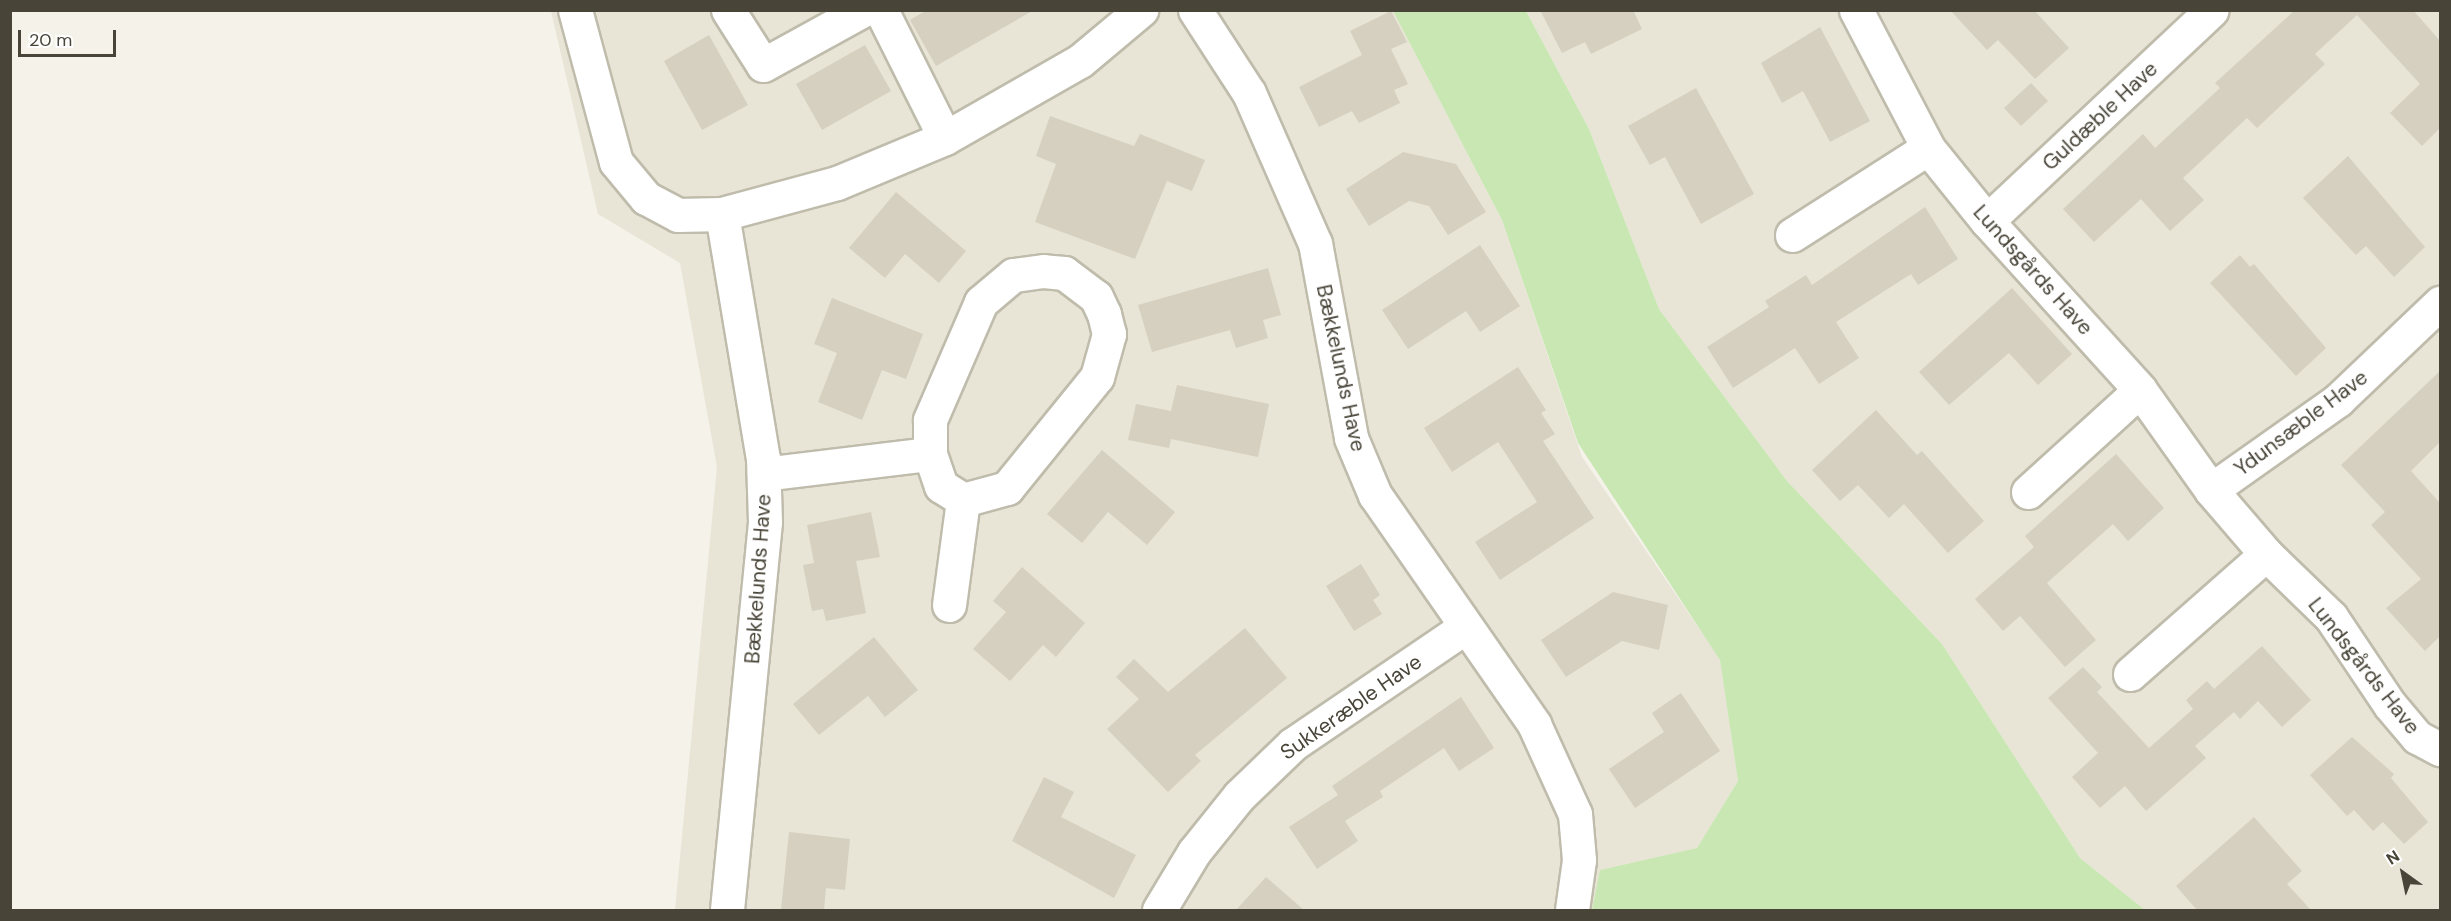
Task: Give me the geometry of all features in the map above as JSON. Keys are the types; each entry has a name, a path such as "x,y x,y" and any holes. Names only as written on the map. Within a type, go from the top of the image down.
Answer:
{"street":[{"path":"576,10 616,162 646,198 678,215 722,214 837,183 945,138 1080,61 1141,10"},
{"path":"728,10 763,64 863,10"},
{"path":"881,10 945,138"},
{"name":"Bækkelunds Have","path":"1195,10 1250,93 1314,243 1351,438 1374,495 1534,724 1575,814 1579,860 1572,910"},
{"name":"Lundsgårds Have","path":"1856,10 1928,148 1988,221 2140,390 2211,490 2266,554 2331,617 2390,705 2417,737 2440,749"},
{"name":"Guldæble Have","path":"1988,221 2212,10"},
{"path":"1792,235 1928,148"},
{"name":"Bækkelunds Have","path":"722,214 764,474 765,522 727,910"},
{"path":"1042,271 1064,273 1096,297 1108,334 1097,377 1007,488 963,500 941,486 930,454 930,420 981,302 1013,275 1042,271"},
{"name":"Ydunsæble Have","path":"2211,490 2338,400 2440,303"},
{"path":"2028,492 2140,390"},
{"path":"764,474 930,454"},
{"path":"949,605 963,500"},
{"path":"2130,674 2266,554"},
{"name":"Sukkeræble Have","path":"1159,910 1194,852 1239,796 1293,744 1465,627"}],"shaded area":[{"path":"551,11 1393,11 1502,220 1582,457 1720,659 1738,781 1697,848 1601,870 1592,910 675,910 717,467 680,263 598,214"},
{"path":"1526,11 2440,11 2440,910 2145,910 2080,858 1942,644 1787,481 1659,309 1589,129"}],"green space":[{"path":"1393,11 1526,11 1589,129 1659,309 1787,481 1942,644 2080,858 2145,910 1592,910 1600,870 1697,848 1738,781 1720,660 1578,443 1502,220"}],"building":[{"path":"927,10 1034,10 936,66 910,20"},
{"path":"1540,10 1633,10 1642,29 1591,54 1585,42 1562,53"},
{"path":"1950,10 2034,10 2069,48 2035,79 1998,40 1987,50"},
{"path":"2295,10 2413,10 2440,41 2440,128 2422,146 2390,113 2420,84 2357,15 2315,54 2325,64 2257,128 2247,118 2183,178 2204,200 2170,231 2141,199 2094,242 2063,209 2143,134 2155,148 2220,88 2215,83"},
{"path":"1391,11 1407,42 1391,49 1408,84 1394,90 1400,103 1359,123 1352,111 1319,127 1299,87 1362,55 1350,31"},
{"path":"1820,27 1870,121 1830,142 1803,91 1782,103 1761,63"},
{"path":"709,35 748,105 702,130 664,61"},
{"path":"865,45 891,91 822,130 796,84"},
{"path":"2031,83 2048,101 2021,126 2004,108"},
{"path":"1696,88 1754,194 1701,224 1665,157 1650,165 1628,126"},
{"path":"1050,116 1134,146 1140,134 1205,160 1192,191 1167,181 1135,259 1035,222 1056,164 1036,156"},
{"path":"1403,152 1456,164 1486,212 1448,235 1429,206 1409,201 1369,226 1346,189"},
{"path":"2348,156 2425,247 2394,277 2366,246 2356,255 2303,198"},
{"path":"896,192 966,251 939,283 905,254 885,278 849,248"},
{"path":"1925,207 1958,259 1918,285 1911,274 1836,322 1859,358 1819,384 1795,348 1733,388 1707,347 1769,307 1765,301 1806,275 1812,285"},
{"path":"1480,245 1520,306 1480,332 1466,311 1408,349 1382,310"},
{"path":"2240,255 2250,267 2254,264 2326,348 2296,376 2210,283"},
{"path":"1268,268 1281,315 1263,320 1268,338 1236,348 1230,330 1152,352 1138,305"},
{"path":"2012,288 2072,354 2038,385 2009,353 1949,405 1919,372"},
{"path":"832,298 923,334 906,379 882,370 862,420 818,402 837,353 814,344"},
{"path":"1518,367 1546,410 1541,413 1555,434 1543,441 1594,518 1500,580 1475,542 1537,502 1498,442 1452,472 1424,428"},
{"path":"2440,371 2440,442 2411,471 2440,503 2440,636 2425,651 2386,608 2421,579 2371,525 2385,512 2341,465"},
{"path":"1177,385 1269,404 1258,457 1171,439 1169,448 1128,440 1136,404 1171,411"},
{"path":"1876,410 1917,455 1922,451 1984,521 1948,553 1904,504 1889,518 1858,485 1840,501 1812,470"},
{"path":"1102,450 1175,512 1147,545 1108,512 1082,543 1047,514"},
{"path":"2116,454 2164,508 2128,541 2113,524 2047,583 2096,640 2065,667 2020,616 2003,631 1975,599 2034,547 2025,536"},
{"path":"871,512 880,557 856,561 866,613 826,621 823,609 812,611 803,565 814,563 807,525"},
{"path":"1361,564 1380,595 1373,600 1382,614 1354,631 1326,586"},
{"path":"1022,567 1085,623 1056,657 1043,645 1010,681 973,649 1006,612 993,601"},
{"path":"1613,592 1668,605 1659,650 1622,641 1566,677 1541,640"},
{"path":"1245,628 1287,678 1195,755 1201,761 1168,792 1107,729 1139,699 1116,677 1134,659 1168,692"},
{"path":"874,637 918,690 885,717 868,696 819,735 793,704"},
{"path":"2262,646 2311,700 2282,727 2258,701 2240,719 2234,712 2195,746 2206,758 2146,811 2125,786 2100,808 2072,777 2098,753 2048,698 2083,667 2102,687 2097,692 2149,748 2193,709 2186,700 2207,681 2214,689"},
{"path":"1681,693 1720,751 1635,808 1609,769 1664,732 1652,713"},
{"path":"1461,697 1494,748 1459,771 1444,748 1380,791 1383,797 1345,821 1358,841 1317,869 1289,827 1338,795 1332,786"},
{"path":"2352,737 2394,774 2391,778 2428,822 2404,844 2383,822 2373,831 2354,810 2347,816 2310,775"},
{"path":"1044,777 1074,792 1061,817 1136,855 1114,898 1012,841"},
{"path":"2254,817 2302,871 2287,884 2311,910 2197,910 2176,886"},
{"path":"789,832 850,839 845,890 826,888 824,910 781,910"},
{"path":"1266,877 1304,910 1236,910"}]}
